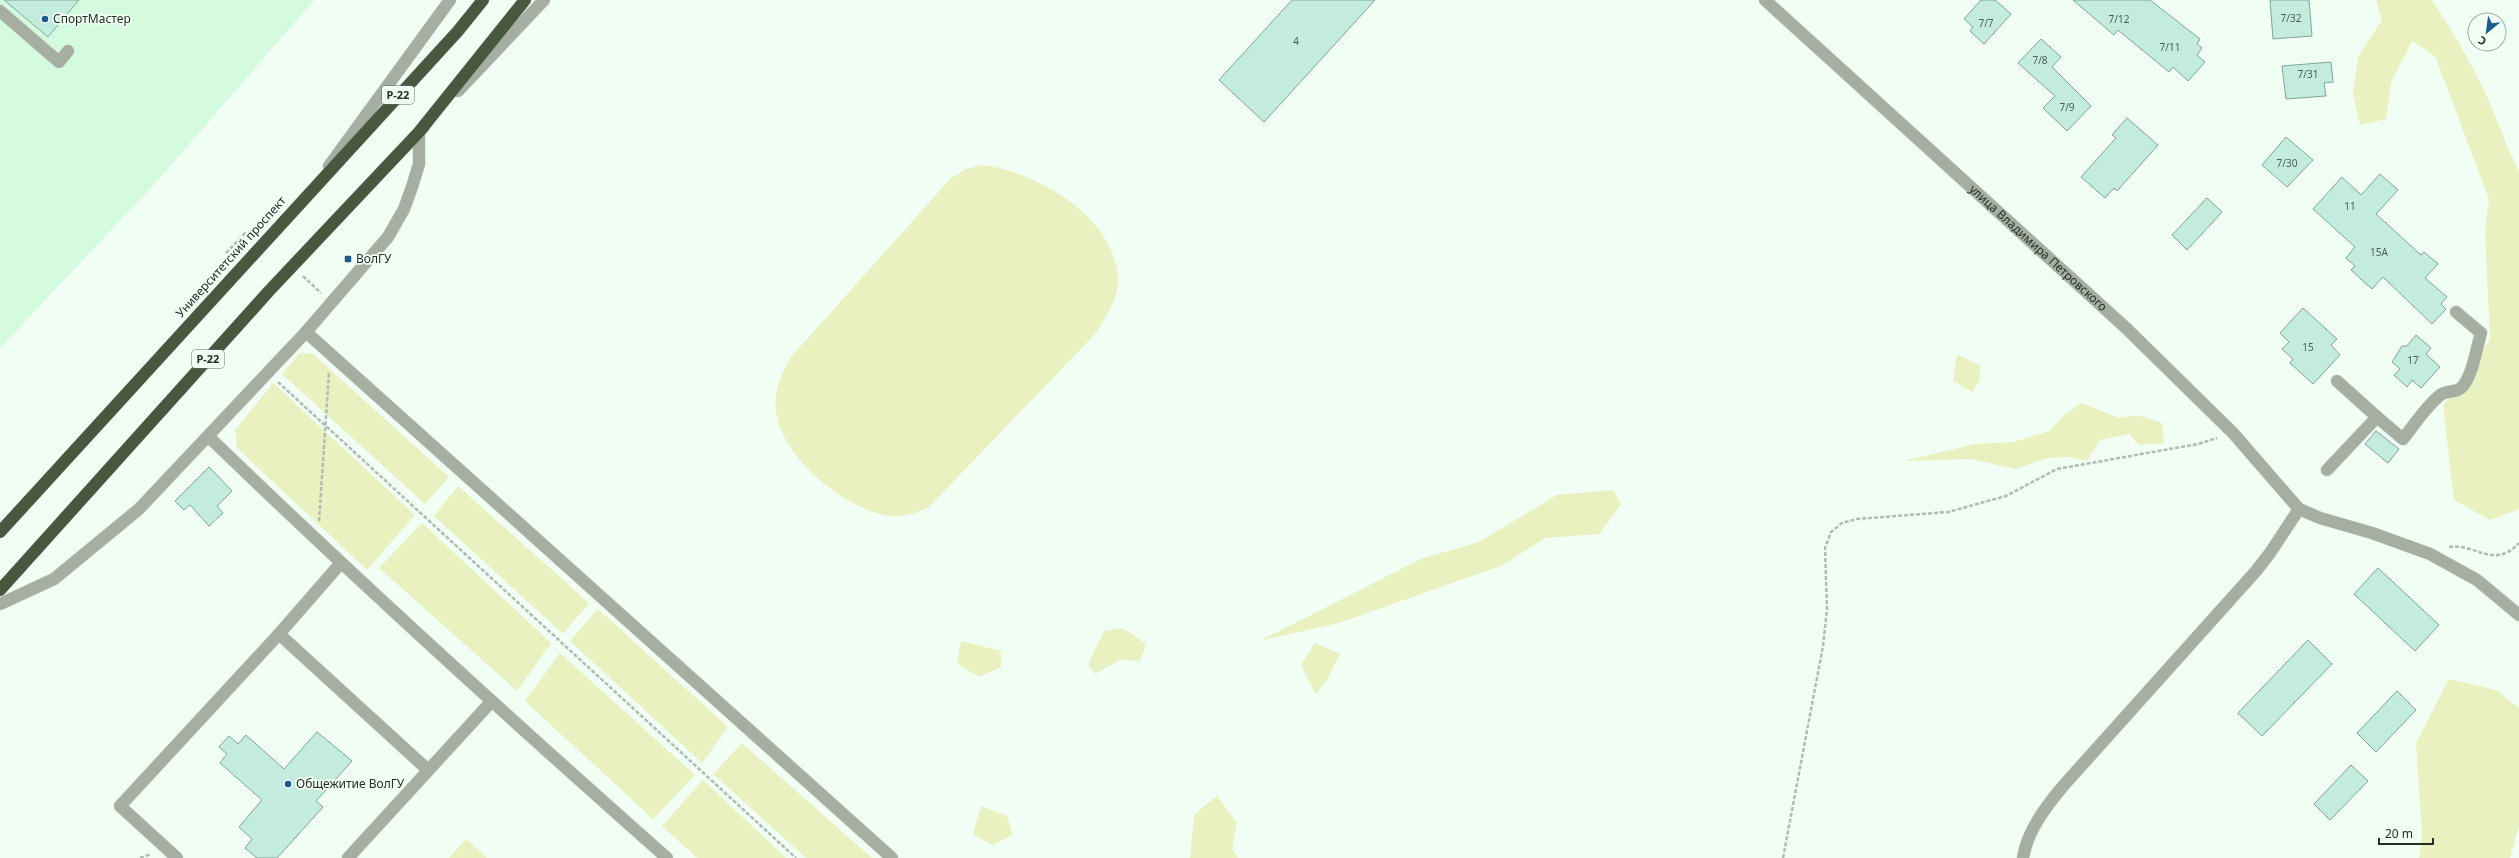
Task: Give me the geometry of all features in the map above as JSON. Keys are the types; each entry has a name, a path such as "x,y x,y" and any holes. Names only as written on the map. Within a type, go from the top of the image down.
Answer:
{"highway":[{"name":"Университетский проспект","path":"1,530 458,31 483,0"},
{"name":"Р-22","path":"0,590 269,291 419,132 525,0"}],"street":[{"path":"312,189 450,0"},
{"name":"Р-22","path":"419,132 544,0"},
{"name":"улица Владимира Петровского","path":"1764,0 2126,328 2233,433 2299,509"},
{"path":"0,11 59,62 68,51"},
{"path":"0,604 54,579 139,509 209,437 306,332 391,232 404,209 414,181 418,164 419,132"},
{"path":"2337,381 2403,439 2439,395 2449,391 2457,391 2462,388 2467,381 2481,333 2456,312"},
{"path":"306,332 892,858"},
{"path":"2327,470 2377,417"},
{"path":"209,437 340,564 491,702 667,858"},
{"path":"2023,858 2036,826 2064,785 2270,554 2299,509 2320,518 2372,533 2430,554 2477,580 2519,616"},
{"path":"177,858 120,806 279,634 340,564"},
{"path":"279,634 428,770"},
{"path":"348,858 491,702"}],"path":[{"path":"319,544 331,354"},
{"path":"269,373 796,858"},
{"path":"1783,858 1823,646 1827,609 1824,548 1831,532 1842,523 1857,519 1948,512 1977,505 2006,496 2057,469 2198,444 2233,433"},
{"path":"2430,554 2442,548 2454,546 2496,556 2515,548 2519,543"},
{"path":"2515,548 2519,550"}],"shaded area":[{"path":"0,0 314,0 159,179 0,348"},
{"path":"2376,0 2432,0 2460,44 2478,78 2519,171 2519,509 2490,520 2454,500 2443,406 2490,340 2485,231 2489,199 2435,56 2412,41 2391,83 2386,119 2360,125 2353,94 2358,57 2382,20"},
{"path":"982,165 1003,169 1048,187 1069,201 1088,217 1103,235 1114,256 1118,285 1114,299 1097,332 929,507 904,516 888,516 871,511 836,493 805,466 792,450 783,434 777,417 776,393 780,378 791,357 950,179 966,169"},
{"path":"300,353 313,354 449,477 425,504 282,374"},
{"path":"1957,354 1981,366 1979,381 1972,392 1953,381"},
{"path":"273,383 415,515 367,570 237,448 235,430"},
{"path":"2082,403 2119,418 2138,415 2162,423 2164,443 2139,445 2129,434 2100,440 2087,461 2069,457 2047,458 2016,469 1970,459 1904,461 1975,444 2013,442 2049,431 2065,414"},
{"path":"458,486 589,603 563,634 434,516"},
{"path":"1613,490 1621,504 1599,534 1545,538 1503,565 1339,623 1259,641 1421,559 1479,542 1557,495"},
{"path":"422,523 551,643 517,691 379,568"},
{"path":"598,609 728,727 702,763 570,641"},
{"path":"1123,628 1146,644 1140,661 1120,660 1095,674 1088,664 1104,631"},
{"path":"961,641 1001,651 1001,667 979,677 957,664"},
{"path":"1315,643 1340,654 1327,680 1316,694 1301,665"},
{"path":"560,653 695,775 653,819 525,701"},
{"path":"2449,679 2496,690 2519,708 2519,826 2510,858 2419,858 2422,833 2416,743"},
{"path":"742,743 872,858 806,858 713,774"},
{"path":"703,780 786,858 697,858 662,826"},
{"path":"1217,796 1237,823 1232,848 1238,858 1190,858 1194,815"},
{"path":"981,806 1007,816 1013,835 992,845 973,834"},
{"path":"466,839 487,858 449,858"}],"building":[{"name":"СпортМастер","path":"4,0 79,0 48,37"},
{"path":"1292,0 1375,0 1264,122 1219,80"},
{"path":"1981,0 1995,0 2011,14 1984,44 1970,31 1973,27 1964,19"},
{"path":"2073,0 2150,0 2200,39 2197,44 2202,48 2197,55 2205,62 2188,81 2173,67 2169,72 2118,30 2114,35"},
{"path":"2270,0 2309,0 2312,36 2273,39"},
{"path":"2041,39 2061,57 2052,67 2091,106 2067,131 2043,108 2055,96 2018,63"},
{"path":"2331,62 2333,82 2324,83 2326,96 2286,99 2282,66"},
{"path":"2127,118 2158,145 2117,191 2114,188 2105,198 2081,177 2116,138 2112,135"},
{"path":"2286,137 2313,160 2287,187 2262,165"},
{"path":"2380,174 2398,190 2376,214 2421,255 2424,252 2438,264 2425,278 2447,297 2441,304 2446,309 2432,324 2383,277 2372,289 2351,270 2355,266 2346,258 2355,247 2313,209 2342,177 2361,195"},
{"path":"2207,198 2222,212 2187,250 2172,235"},
{"path":"2303,308 2337,339 2331,345 2340,355 2313,384 2290,363 2293,359 2282,349 2289,342 2280,333"},
{"path":"2416,335 2431,348 2426,354 2440,367 2421,388 2412,380 2407,387 2394,375 2400,369 2392,362 2402,346 2407,346"},
{"path":"2376,431 2399,449 2388,463 2365,444"},
{"path":"209,467 232,491 217,506 223,513 209,526 190,505 184,510 175,501"},
{"path":"2378,568 2439,625 2415,651 2354,594"},
{"path":"2308,640 2332,664 2262,736 2238,713"},
{"path":"2397,691 2416,710 2376,752 2357,733"},
{"name":"Общежитие ВолГУ","path":"317,732 352,761 316,801 323,807 277,858 257,858 245,848 252,839 239,827 262,800 220,763 227,754 219,747 229,736 238,744 246,735 284,769"},
{"path":"2351,765 2368,781 2330,820 2314,804"}],"place":[{"name":"СпортМастер","path":"45,19"},
{"name":"ВолГУ","path":"348,259"},
{"name":"Общежитие ВолГУ","path":"288,784"}]}
